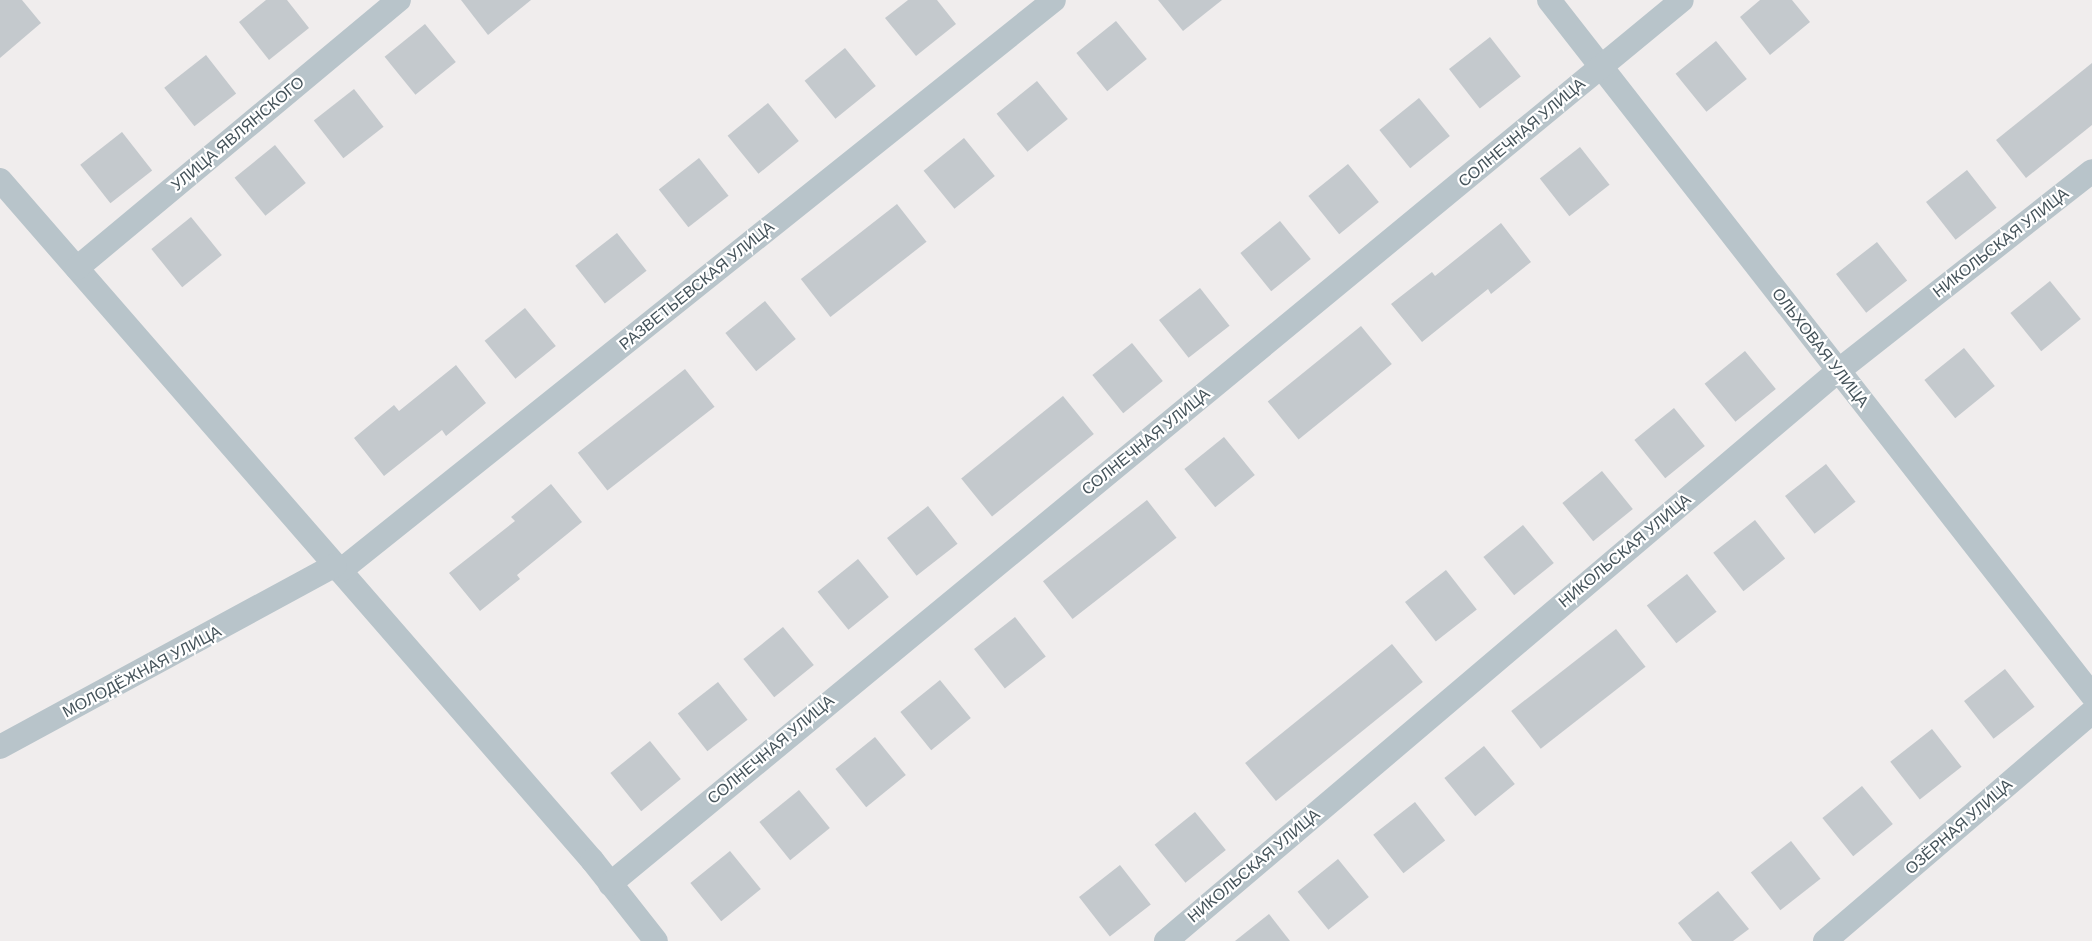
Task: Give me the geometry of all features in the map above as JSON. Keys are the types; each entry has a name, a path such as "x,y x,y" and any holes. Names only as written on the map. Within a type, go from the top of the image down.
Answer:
{"street":[{"name":"УЛИЦА ЯВЛЯНСКОГО","path":"77,268 399,0"},
{"name":"РАЗВЕТЬЕВСКАЯ УЛИЦА","path":"283,595 338,568 1054,0"},
{"name":"ОЛЬХОВАЯ УЛИЦА","path":"1549,0 2092,695"},
{"name":"СОЛНЕЧНАЯ УЛИЦА","path":"610,884 1682,0"},
{"name":"НИКОЛЬСКАЯ УЛИЦА","path":"1166,941 1838,370 2092,171"},
{"path":"0,180 338,568 610,884 656,941"},
{"name":"МОЛОДЁЖНАЯ УЛИЦА","path":"0,747 283,595"},
{"name":"ОЗЁРНАЯ УЛИЦА","path":"1825,941 2092,712"}],"building":[{"path":"0,0 22,0 41,23 0,58"},
{"path":"266,0 287,0 309,28 269,60 239,22"},
{"path":"461,0 531,0 488,35"},
{"path":"908,0 937,0 956,24 916,56 885,18"},
{"path":"1158,0 1222,0 1183,31"},
{"path":"1760,0 1792,0 1810,22 1770,55 1740,17"},
{"path":"1116,21 1147,59 1107,91 1076,53"},
{"path":"425,24 456,62 415,95 385,57"},
{"path":"1490,37 1521,76 1480,108 1449,69"},
{"path":"1716,41 1747,79 1706,112 1676,74"},
{"path":"845,48 876,86 835,119 805,81"},
{"path":"206,55 236,94 194,126 164,88"},
{"path":"2092,63 2092,125 2026,178 1996,140"},
{"path":"1037,81 1068,119 1027,152 997,114"},
{"path":"354,89 384,127 343,158 314,120"},
{"path":"1419,98 1450,136 1410,168 1379,130"},
{"path":"768,103 799,141 758,174 728,136"},
{"path":"122,132 152,171 110,203 80,165"},
{"path":"964,138 995,176 954,209 924,171"},
{"path":"275,145 306,183 265,216 235,178"},
{"path":"1580,147 1610,185 1569,216 1540,178"},
{"path":"699,158 729,196 688,227 659,189"},
{"path":"1348,164 1379,202 1339,234 1308,196"},
{"path":"1967,170 1997,208 1956,240 1926,202"},
{"path":"897,204 927,242 830,317 801,279"},
{"path":"191,217 222,255 182,287 151,249"},
{"path":"1280,221 1311,259 1271,291 1240,253"},
{"path":"1501,223 1531,262 1491,294 1488,289 1422,342 1391,304 1432,272 1435,276"},
{"path":"617,233 647,271 605,303 575,266"},
{"path":"1877,242 1907,281 1866,313 1836,274"},
{"path":"2050,281 2081,319 2041,351 2010,313"},
{"path":"1200,288 1230,326 1189,358 1159,320"},
{"path":"765,301 796,339 756,371 725,333"},
{"path":"525,308 556,346 515,379 485,341"},
{"path":"1361,326 1392,364 1299,440 1268,402"},
{"path":"1132,343 1163,381 1123,413 1092,375"},
{"path":"1964,348 1995,386 1955,418 1924,380"},
{"path":"1745,351 1776,389 1735,422 1705,384"},
{"path":"456,365 486,403 446,436 442,430 384,476 354,438 394,405 399,411"},
{"path":"685,369 715,407 607,491 578,453"},
{"path":"1063,396 1094,434 992,517 961,478"},
{"path":"1674,408 1705,446 1665,478 1634,440"},
{"path":"1224,437 1255,475 1215,507 1184,469"},
{"path":"1826,464 1856,502 1815,534 1785,496"},
{"path":"1602,471 1633,509 1593,541 1562,503"},
{"path":"551,484 582,522 517,575 520,579 480,611 449,573 515,521 511,517"},
{"path":"1147,500 1177,538 1073,619 1043,581"},
{"path":"928,506 958,544 917,576 887,538"},
{"path":"1755,520 1785,559 1743,591 1713,553"},
{"path":"1523,525 1554,563 1514,595 1483,557"},
{"path":"858,559 889,597 848,630 818,592"},
{"path":"1446,570 1477,609 1436,641 1405,602"},
{"path":"1687,574 1717,612 1676,643 1647,605"},
{"path":"1015,617 1046,656 1005,688 974,649"},
{"path":"783,627 814,665 774,697 743,659"},
{"path":"1616,629 1646,667 1541,749 1511,711"},
{"path":"1392,644 1423,682 1276,801 1245,763"},
{"path":"2005,669 2035,707 1994,739 1964,701"},
{"path":"940,680 971,718 931,750 900,712"},
{"path":"718,682 748,720 707,751 678,713"},
{"path":"1932,729 1962,767 1920,799 1890,762"},
{"path":"875,737 906,775 866,807 835,769"},
{"path":"650,741 681,779 641,811 610,773"},
{"path":"1484,746 1515,784 1475,816 1444,778"},
{"path":"1862,786 1893,824 1853,856 1822,818"},
{"path":"799,790 830,828 790,860 759,822"},
{"path":"1415,802 1445,841 1403,873 1373,835"},
{"path":"1195,812 1226,850 1185,883 1155,845"},
{"path":"1791,841 1821,879 1780,910 1751,872"},
{"path":"730,851 761,889 721,921 690,883"},
{"path":"1338,859 1369,897 1328,930 1298,892"},
{"path":"1120,865 1151,904 1110,936 1079,897"},
{"path":"1718,891 1749,929 1733,941 1692,941 1678,923"},
{"path":"1269,914 1290,941 1235,941"}]}
